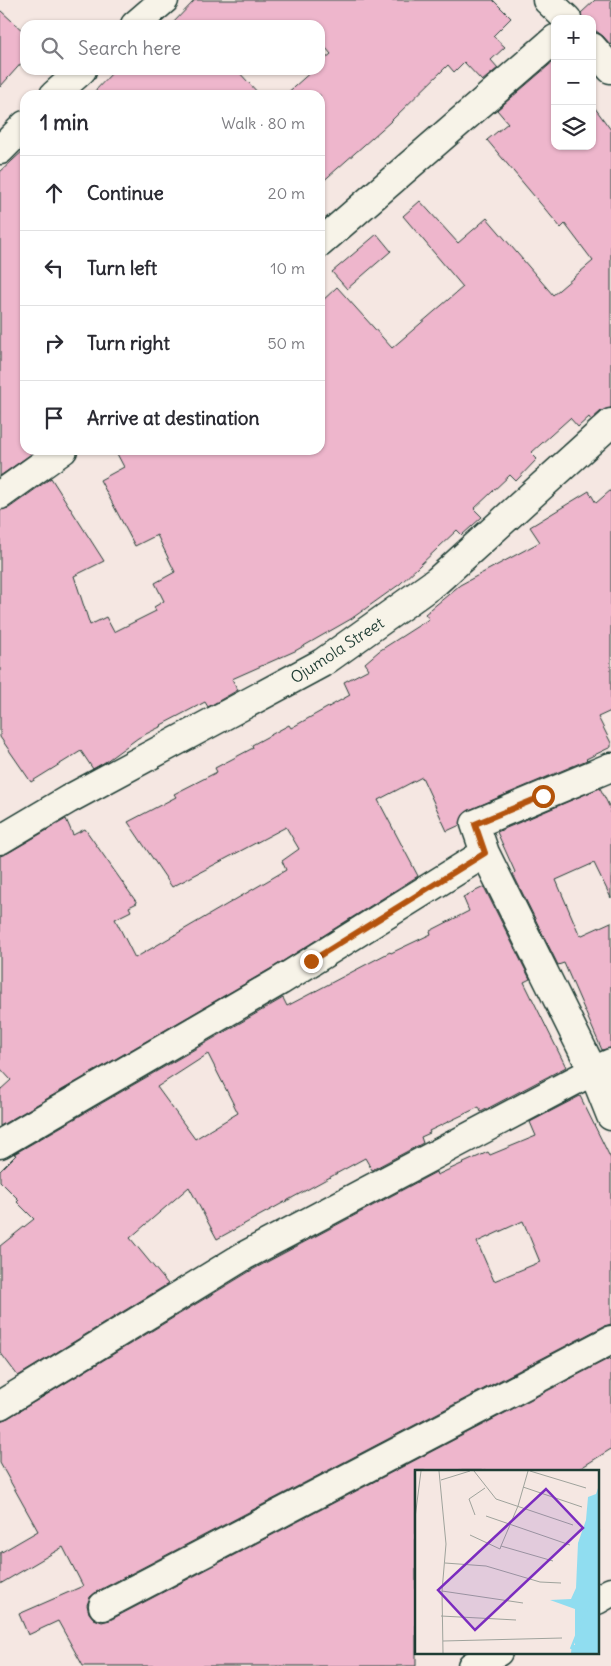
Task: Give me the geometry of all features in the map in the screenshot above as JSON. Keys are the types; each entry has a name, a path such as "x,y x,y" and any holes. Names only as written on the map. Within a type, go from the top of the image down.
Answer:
{"street":[{"path":"140,20 164,0"},
{"path":"547,0 562,15"},
{"path":"325,239 551,42"},
{"path":"596,52 611,69"},
{"path":"60,90 76,75"},
{"path":"0,150 20,130"},
{"name":"Ojumola Street","path":"0,840 69,799 322,663 437,581 607,436"},
{"path":"0,495 57,455"},
{"path":"611,767 475,824 485,853 602,1067 611,1116"},
{"path":"0,1144 280,981 485,853"},
{"path":"0,1405 244,1256 602,1067"},
{"path":"103,1606 611,1340"},
{"path":"598,1599 611,1592"},
{"path":"472,1666 494,1654"}],"building":[{"path":"195,0 493,0 511,18 493,36 505,47 491,60 498,68 482,81 464,62 454,72 448,65 390,122 325,180 325,90 291,90 307,75 325,75 325,59 331,54 325,47 325,20 176,20"},
{"path":"595,0 611,0 611,45 596,31 596,15 581,15 581,13"},
{"path":"0,10 20,28 20,65 0,87"},
{"path":"551,63 551,150 596,150 596,109 611,130 611,408 601,411 591,420 589,417 578,427 570,418 531,453 537,459 516,481 510,475 474,509 482,517 462,535 457,530 400,584 351,619 295,651 232,679 238,690 208,707 205,702 161,725 138,738 93,769 81,751 31,782 0,737 0,510 9,508 51,478 104,561 74,576 90,625 106,617 114,632 156,611 154,607 164,601 155,583 175,572 157,535 135,546 100,480 124,467 118,455 325,455 325,298 337,287 392,348 463,287 403,216 420,201 458,243 487,218 553,295 593,261 565,224 561,228 487,140 508,123 497,110"},
{"path":"110,75 242,75 255,90 96,90"},
{"path":"20,154 20,455 30,455 0,476 0,172"},
{"path":"377,234 391,251 347,289 332,272"},
{"path":"611,490 611,711 598,717 611,743 611,747 587,760 469,810 463,815 460,825 447,831 422,777 378,800 418,876 272,968 0,1126 0,1090 11,1080 0,1068 0,856 66,819 73,835 85,829 137,903 129,907 131,911 115,919 135,958 286,870 282,861 299,849 286,827 172,887 128,822 176,797 174,794 217,772 215,768 253,748 252,745 289,725 291,728 350,695 344,682 369,669 365,663 379,651 429,619 425,614 460,585 540,542 530,527 589,491 596,503"},
{"path":"600,788 611,810 611,898 594,863 556,880 580,936 611,922 611,1048 602,1050 564,963 558,965 513,874 515,872 497,832"},
{"path":"484,887 530,979 524,982 566,1067 481,1112 479,1107 429,1131 430,1133 421,1137 423,1143 372,1170 365,1158 217,1239 189,1187 130,1238 168,1284 18,1376 0,1352 0,1246 34,1219 0,1181 0,1171 16,1155 14,1154 283,998 287,1006 390,952 431,934 430,931 469,911 463,897","holes":["208,1054 238,1113 195,1139 157,1087"]},
{"path":"580,1096 611,1159 611,1324 96,1592 90,1597 87,1605 89,1613 94,1619 102,1622 110,1620 610,1358 611,1449 578,1470 415,1470 416,1666 83,1666 58,1621 28,1635 19,1614 83,1586 63,1547 0,1584 0,1553 38,1531 0,1463 0,1421 8,1418 252,1270 436,1172 437,1175 488,1152 490,1155 536,1136 530,1122","holes":["523,1221 540,1262 494,1281 477,1242"]}],"route":[{"path":"311,961 485,853 475,824 543,796"}]}
